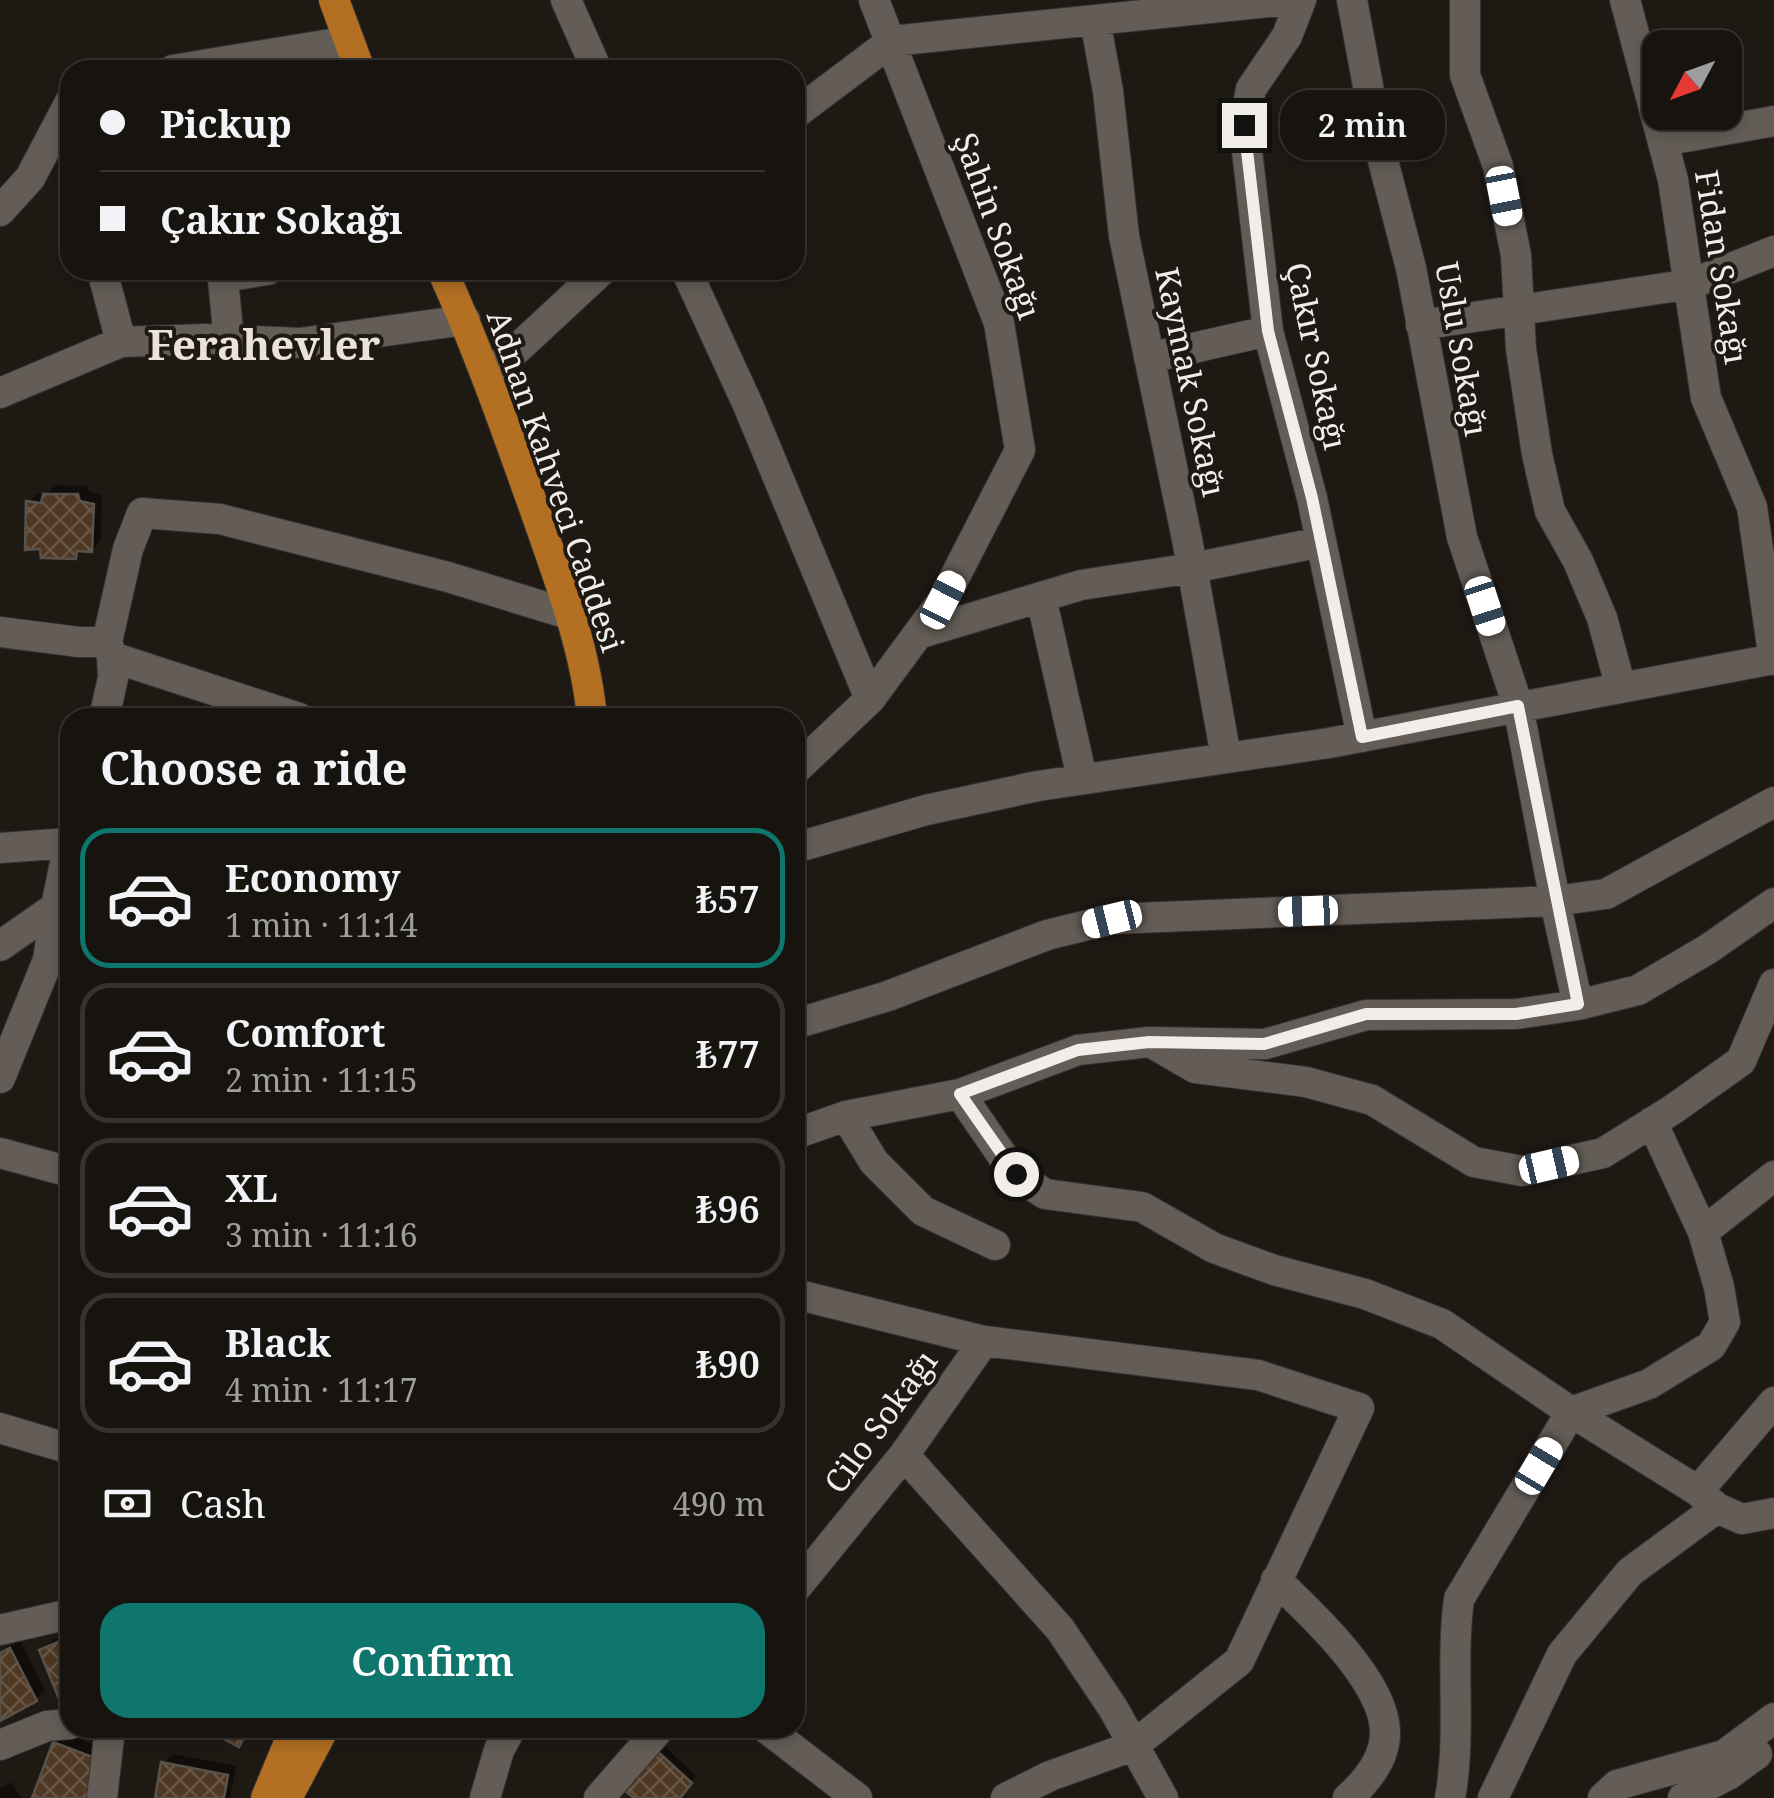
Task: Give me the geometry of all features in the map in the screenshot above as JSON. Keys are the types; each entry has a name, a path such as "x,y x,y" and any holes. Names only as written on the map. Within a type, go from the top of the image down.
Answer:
{"main road":[{"path":"334,0 354,56"},
{"name":"Adnan Kahveci Caddesi","path":"447,280 488,376 568,614 591,708"},
{"path":"266,1798 291,1738"},
{"path":"288,1798 319,1738"}],"street":[{"path":"566,0 593,60"},
{"name":"Şahin Sokağı","path":"805,761 870,699 943,600 1020,450 998,323 874,0"},
{"path":"805,106 892,41 1288,0"},
{"name":"Çakır Sokağı","path":"1301,0 1286,36 1251,89 1244,125 1268,331 1312,498 1362,737"},
{"name":"Uslu Sokağı","path":"1352,0 1379,146 1411,268 1462,537 1518,706 1578,1004"},
{"path":"1464,0 1465,75 1498,166 1516,256 1520,349 1550,511 1602,618 1621,688"},
{"name":"Fidan Sokağı","path":"1625,0 1673,180 1706,398 1752,507 1774,660"},
{"name":"Kaymak Sokağı","path":"1095,20 1108,91 1124,236 1193,568 1226,757"},
{"path":"300,60 354,56"},
{"path":"0,211 30,178 60,122"},
{"path":"1663,142 1774,122"},
{"path":"1421,325 1690,284 1774,250"},
{"path":"105,280 121,342"},
{"path":"224,280 229,340"},
{"path":"488,376 591,280"},
{"path":"691,280 748,405 870,699"},
{"path":"0,393 121,342 300,343 465,320"},
{"path":"1149,358 1268,331"},
{"path":"106,708 113,678 110,649 128,549 142,513 220,519 448,577 568,614"},
{"path":"918,634 1082,585 1193,568 1320,542"},
{"path":"1042,597 1082,778"},
{"path":"0,632 110,649 272,708"},
{"path":"805,845 926,810 1082,778 1362,737 1774,660"},
{"path":"805,1021 888,996 1046,935 1112,919 1555,900 1606,894 1774,802"},
{"path":"0,848 60,843"},
{"path":"0,1078 59,964 56,907 60,888"},
{"path":"805,1130 846,1116 960,1094 1078,1050 1149,1042 1264,1044 1366,1014 1516,1014 1638,990 1708,949 1774,903"},
{"path":"0,946 56,907"},
{"path":"1149,1042 1195,1068 1306,1082 1372,1100 1474,1162 1522,1170 1603,1153 1741,1061 1774,984"},
{"path":"960,1094 1016,1174 1045,1194 1142,1207 1214,1248 1274,1270 1364,1294 1442,1324 1708,1500 1742,1519 1774,1513"},
{"path":"846,1116 874,1162 924,1211 994,1246"},
{"path":"1450,1798 1456,1714 1454,1633 1459,1599 1572,1412 1649,1384 1711,1346 1725,1322 1703,1232 1652,1122"},
{"path":"0,1153 60,1169"},
{"path":"1703,1232 1774,1176"},
{"path":"805,1296 984,1341 1258,1375 1359,1408 1239,1661 1134,1746 1050,1776 1006,1798"},
{"name":"Cilo Sokağı","path":"805,1577 904,1455 984,1341"},
{"path":"1493,1798 1562,1654 1630,1572 1708,1500 1774,1402"},
{"path":"0,1428 60,1446"},
{"path":"904,1455 1060,1629 1090,1672 1163,1798"},
{"path":"1276,1580 1326,1628 1378,1699 1386,1731 1380,1756 1367,1782 1348,1798"},
{"path":"0,1630 60,1616"},
{"path":"1603,1798 1617,1784 1724,1755 1774,1718"},
{"path":"0,1745 46,1726 60,1725"},
{"path":"102,1798 109,1738"},
{"path":"485,1798 505,1738"},
{"path":"598,1798 651,1738"},
{"path":"779,1738 857,1798"},
{"path":"1683,1798 1728,1776 1774,1741"}],"building":[{"path":"43,494 78,494 80,501 94,504 92,552 77,551 76,559 41,558 40,549 25,550 26,501 41,503"},
{"path":"60,1641 60,1701 39,1650"},
{"path":"10,1648 37,1701 0,1721 0,1653"},
{"path":"222,1738 244,1738 239,1747"},
{"path":"53,1742 103,1761 89,1798 32,1798"},
{"path":"655,1749 692,1783 680,1798 634,1798 624,1790"},
{"path":"161,1762 228,1775 224,1798 155,1798"}],"district":[{"name":"Ferahevler","path":"264,345"}],"route":[{"path":"1016,1174 960,1094 1078,1050 1149,1042 1264,1044 1366,1014 1516,1014 1578,1004 1518,706 1362,737 1312,498 1268,331 1244,125"}]}
